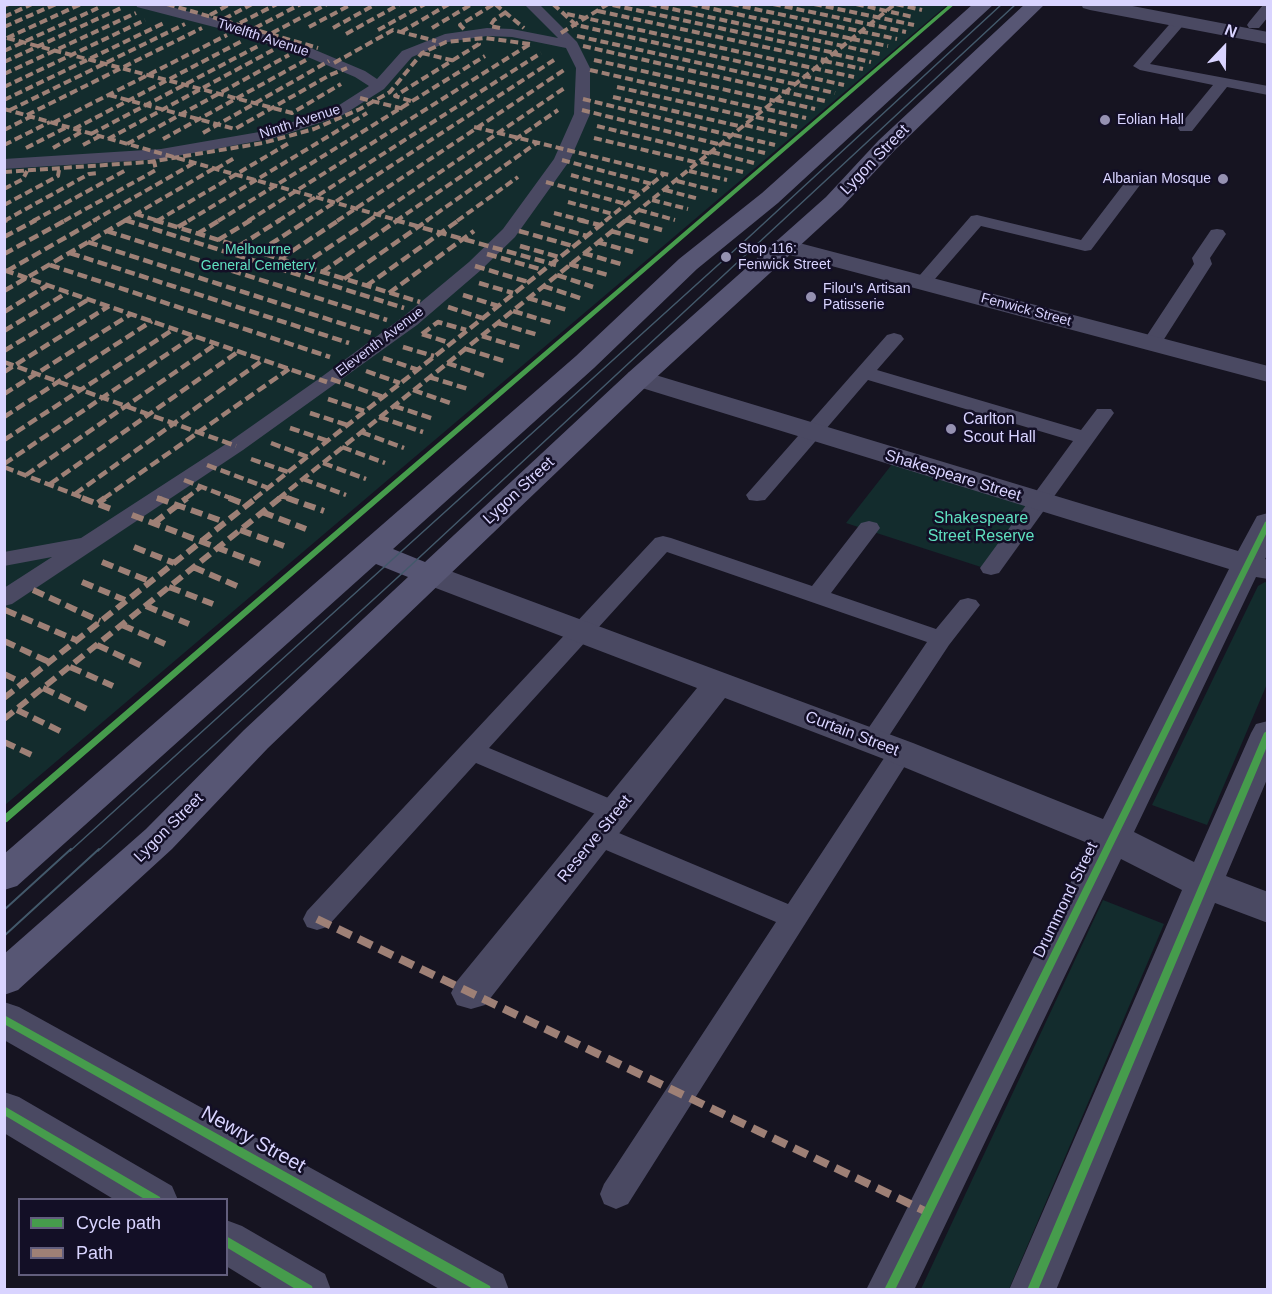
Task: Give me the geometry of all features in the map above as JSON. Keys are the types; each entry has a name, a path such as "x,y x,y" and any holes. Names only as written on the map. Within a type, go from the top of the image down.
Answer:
{"street":[{"path":"4,876 585,362 687,264 770,198 985,4"},
{"name":"Lygon Street","path":"4,979 151,847 256,739 639,378 834,202 887,145 1036,4"},
{"path":"1090,4 1180,21 1259,31"},
{"path":"1145,4 1259,31"},
{"path":"727,231 784,246"},
{"name":"Fenwick Street","path":"784,246 1268,374"},
{"path":"585,362 639,378"},
{"name":"Shakespeare Street","path":"639,378 1257,567"},
{"name":"Drummond Street","path":"889,1290 1112,838 1257,567 1268,522"},
{"path":"372,552 431,575"},
{"name":"Curtain Street","path":"431,575 887,747 1112,838 1203,884 1268,908"},
{"name":"Reserve Street","path":"471,993 718,684"},
{"path":"1032,1290 1268,733"},
{"name":"Newry Street","path":"4,1018 486,1290"},
{"path":"4,1110 153,1198"},
{"path":"228,1242 308,1290"}],"lane":[{"name":"Twelfth Avenue","path":"142,4 223,25 308,52 360,74 379,86"},
{"name":"Eleventh Avenue","path":"4,559 91,543 236,446 401,327 475,266 509,233 562,160 582,114 583,68 572,45 547,18 530,4"},
{"path":"1259,31 1268,8"},
{"path":"1180,21 1140,66 1268,91"},
{"name":"Ninth Avenue","path":"4,164 161,154 268,135 338,112 379,86 407,54 445,38 487,32 512,33 572,45"},
{"path":"1186,128 1222,82"},
{"path":"922,283 977,220 1085,246 1132,185"},
{"path":"1152,343 1203,264 1201,258 1217,234"},
{"path":"757,495 894,339"},
{"path":"865,373 1086,438"},
{"path":"991,568 1104,413"},
{"path":"817,596 869,528"},
{"path":"4,599 91,543"},
{"path":"318,920 663,543 942,639"},
{"path":"615,1194 794,918 887,747 942,639 968,605"},
{"path":"472,751 794,918"}],"green space":[{"name":"Melbourne General Cemetery","path":"5,5 947,5 5,805"},
{"name":"Shakespeare Street Reserve","path":"893,463 1040,509 984,568 846,523"},
{"path":"1265,582 1268,583 1267,684 1207,825 1152,805 1258,586"},
{"path":"1103,900 1164,924 1009,1289 921,1289"}],"tram line":[{"path":"70,851 749,237 1002,4"},
{"path":"98,851 409,567 1016,4"},
{"path":"4,910 71,849"},
{"path":"4,936 99,849"}],"marked path":[{"path":"4,6 9,4"},
{"path":"4,17 32,4"},
{"path":"4,27 56,4"},
{"path":"7,38 81,4"},
{"path":"167,4 318,48"},
{"path":"210,15 230,4"},
{"path":"224,19 252,4"},
{"path":"240,23 277,4"},
{"path":"255,28 301,4"},
{"path":"272,33 327,4"},
{"path":"309,27 352,4"},
{"path":"333,28 376,4"},
{"path":"346,34 400,4"},
{"path":"378,30 425,4"},
{"path":"401,32 449,4"},
{"path":"432,28 472,4"},
{"path":"464,29 460,25 494,4"},
{"path":"495,4 524,28"},
{"path":"553,4 576,25 844,85"},
{"path":"561,33 608,4 835,53"},
{"path":"649,4 880,54"},
{"path":"690,4 853,39"},
{"path":"731,4 897,39"},
{"path":"773,4 906,32"},
{"path":"814,4 914,25"},
{"path":"856,4 913,17"},
{"path":"4,719 895,4"},
{"path":"896,4 922,10"},
{"path":"4,51 98,8"},
{"path":"4,62 121,8"},
{"path":"598,11 825,60"},
{"path":"500,28 490,26 494,20 506,12"},
{"path":"4,74 136,13"},
{"path":"567,14 854,77"},
{"path":"4,87 145,20"},
{"path":"4,100 166,22"},
{"path":"10,110 185,24"},
{"path":"27,115 202,28"},
{"path":"334,63 393,30 436,41"},
{"path":"53,123 227,35"},
{"path":"577,36 835,93"},
{"path":"7,38 292,113 341,84"},
{"path":"4,172 149,162 263,143 314,129 360,109 390,92 422,53 446,42 485,38 530,44"},
{"path":"411,101 395,96 479,44 477,39"},
{"path":"852,39 888,46"},
{"path":"74,129 244,40"},
{"path":"218,240 530,44"},
{"path":"91,134 260,45"},
{"path":"583,46 825,101"},
{"path":"108,139 273,50"},
{"path":"422,53 455,61"},
{"path":"239,246 541,53"},
{"path":"834,54 871,62"},
{"path":"127,144 289,55"},
{"path":"197,234 485,56"},
{"path":"163,139 306,60"},
{"path":"258,252 554,60"},
{"path":"594,60 775,101"},
{"path":"203,133 329,61"},
{"path":"824,61 863,69"},
{"path":"109,95 235,129 330,75 347,68"},
{"path":"280,259 564,70"},
{"path":"590,70 765,110"},
{"path":"301,266 566,87"},
{"path":"617,87 754,118"},
{"path":"613,97 743,127"},
{"path":"360,98 404,109"},
{"path":"583,99 733,136"},
{"path":"776,100 815,109"},
{"path":"4,109 556,265"},
{"path":"767,109 806,118"},
{"path":"322,272 558,110"},
{"path":"582,110 722,145"},
{"path":"178,227 367,113"},
{"path":"4,130 32,116"},
{"path":"756,117 797,127"},
{"path":"4,145 50,122"},
{"path":"745,125 787,135"},
{"path":"597,126 711,154"},
{"path":"26,148 67,127"},
{"path":"474,127 669,175"},
{"path":"53,148 83,131"},
{"path":"734,135 775,145"},
{"path":"83,145 100,136"},
{"path":"594,138 699,163"},
{"path":"344,279 538,142"},
{"path":"157,221 289,143"},
{"path":"723,143 765,153"},
{"path":"712,152 754,163"},
{"path":"216,169 236,157"},
{"path":"562,160 652,184"},
{"path":"4,254 156,170 154,161"},
{"path":"701,162 743,172"},
{"path":"7,271 194,163"},
{"path":"4,291 213,169"},
{"path":"4,205 58,176 59,170"},
{"path":"4,237 126,170"},
{"path":"4,189 23,179 27,171"},
{"path":"689,171 727,180"},
{"path":"4,221 89,174 99,173"},
{"path":"4,698 664,174"},
{"path":"571,175 640,194"},
{"path":"366,286 518,177"},
{"path":"677,181 717,191"},
{"path":"546,182 626,204"},
{"path":"665,190 699,199"},
{"path":"652,200 688,209"},
{"path":"568,202 613,214"},
{"path":"639,210 675,220"},
{"path":"554,213 600,225"},
{"path":"136,214 420,302"},
{"path":"125,220 404,308"},
{"path":"626,220 662,230"},
{"path":"541,223 587,236"},
{"path":"107,231 387,320"},
{"path":"389,293 474,231"},
{"path":"519,231 573,246"},
{"path":"611,231 648,241"},
{"path":"88,242 371,333"},
{"path":"597,242 633,252"},
{"path":"520,246 559,257"},
{"path":"70,253 349,343"},
{"path":"583,253 621,264"},
{"path":"487,254 543,270"},
{"path":"569,264 608,275"},
{"path":"50,265 330,357"},
{"path":"475,266 528,282"},
{"path":"4,270 327,382"},
{"path":"557,275 593,287"},
{"path":"479,283 513,293"},
{"path":"4,312 48,285"},
{"path":"543,286 583,299"},
{"path":"4,331 68,292"},
{"path":"463,295 498,306"},
{"path":"528,298 567,310"},
{"path":"4,351 89,299"},
{"path":"4,372 109,306"},
{"path":"448,307 482,318"},
{"path":"513,311 552,323"},
{"path":"4,394 131,314"},
{"path":"4,417 152,321"},
{"path":"422,334 438,322 466,330"},
{"path":"498,323 538,335"},
{"path":"4,440 174,329"},
{"path":"422,334 450,343"},
{"path":"4,464 194,336"},
{"path":"482,336 521,348"},
{"path":"26,475 216,344"},
{"path":"403,347 434,356"},
{"path":"466,349 504,361"},
{"path":"50,484 239,351"},
{"path":"383,358 418,370"},
{"path":"75,494 263,360"},
{"path":"4,362 236,446"},
{"path":"447,363 485,376"},
{"path":"98,503 289,369"},
{"path":"366,371 400,383"},
{"path":"429,377 468,389"},
{"path":"331,379 383,397"},
{"path":"413,390 453,404"},
{"path":"328,399 364,411"},
{"path":"394,406 434,419"},
{"path":"310,413 347,425"},
{"path":"379,417 423,432"},
{"path":"290,428 328,441"},
{"path":"361,432 404,448"},
{"path":"271,443 308,457"},
{"path":"342,447 385,463"},
{"path":"251,459 288,472"},
{"path":"323,463 366,479"},
{"path":"207,465 268,488"},
{"path":"4,467 111,509"},
{"path":"303,479 346,495"},
{"path":"184,480 247,505"},
{"path":"154,523 201,487"},
{"path":"282,496 324,511"},
{"path":"157,498 225,522"},
{"path":"262,512 306,529"},
{"path":"132,515 260,564"},
{"path":"240,530 284,546"},
{"path":"134,547 174,563"},
{"path":"102,562 149,581"},
{"path":"193,567 237,586"},
{"path":"82,582 125,600"},
{"path":"169,587 213,604"},
{"path":"33,590 100,621"},
{"path":"146,606 189,624"},
{"path":"5,610 76,640"},
{"path":"122,625 165,644"},
{"path":"4,641 49,662"},
{"path":"97,645 142,666"},
{"path":"70,667 113,686"},
{"path":"4,674 23,683"},
{"path":"43,688 87,709"},
{"path":"17,710 62,732"},
{"path":"4,742 34,756"},
{"path":"317,919 927,1212"}],"cycle path":[{"path":"4,820 953,4"},
{"path":"889,1290 1268,522"},
{"path":"1032,1290 1268,733"},
{"path":"4,1019 486,1290"},
{"path":"4,1110 153,1198"},
{"path":"228,1242 308,1290"}],"place":[{"name":"Eolian Hall","path":"1105,120"},
{"name":"Albanian Mosque","path":"1223,179"},
{"name":"Stop 116: Fenwick Street","path":"726,257"},
{"name":"Filou's Artisan Patisserie","path":"811,297"},
{"name":"Carlton Scout Hall","path":"951,429"}]}
